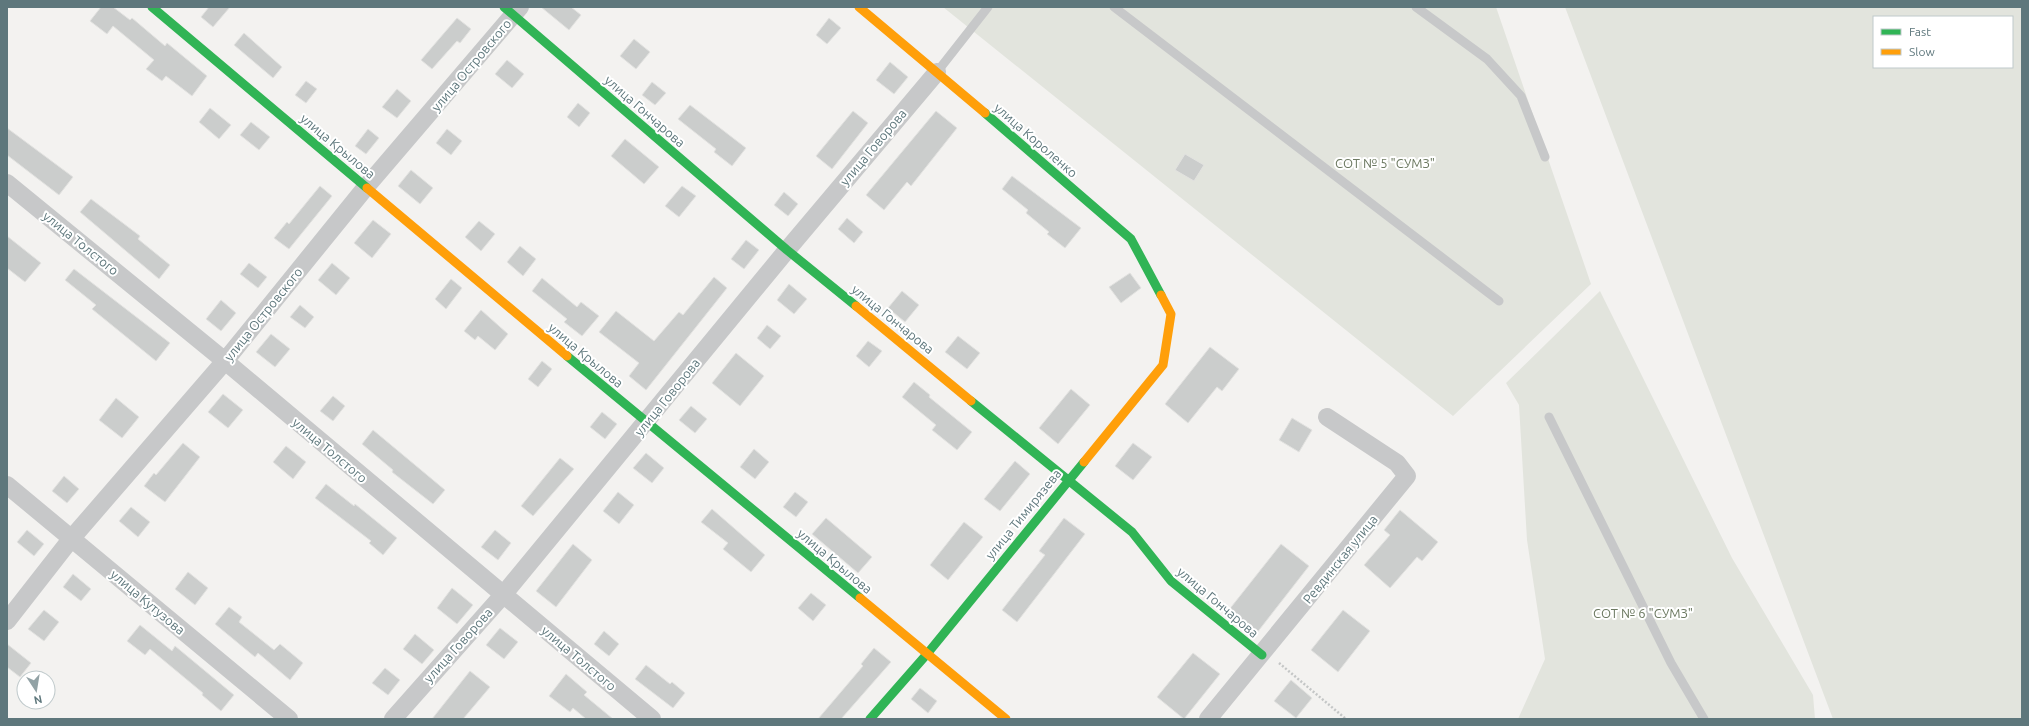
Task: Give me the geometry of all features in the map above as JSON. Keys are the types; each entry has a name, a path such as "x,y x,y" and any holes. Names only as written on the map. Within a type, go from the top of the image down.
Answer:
{"street":[{"name":"улица Крылова","path":"152,7 646,422 1006,719"},
{"name":"улица Короленко","path":"859,7 1131,239 1171,314"},
{"name":"улица Островского","path":"7,621 72,539 225,361 512,10"},
{"name":"улица Гончарова","path":"512,10 787,250 1132,532 1171,581 1263,653"},
{"name":"улица Говорова","path":"393,719 503,595 787,250 937,72"},
{"name":"улица Толстого","path":"7,183 225,361 652,719"},
{"name":"улица Тимирязева","path":"870,719 927,654 1068,479 1163,365 1171,314"},
{"name":"Ревдинская улица","path":"1208,719 1407,476 1397,463 1327,418"},
{"name":"улица Кутузова","path":"7,485 289,719"}],"lane":[{"path":"937,72 988,7"},
{"path":"1114,7 1499,300"},
{"path":"1416,7 1487,59 1521,96 1545,156"},
{"path":"1549,417 1671,663 1704,719"}],"path":[{"path":"1263,653 1346,719"}],"green space":[{"name":"СОТ № 5 \"СУМЗ\"","path":"943,7 1496,7 1591,284 1453,416"},
{"path":"1565,7 2021,7 2022,719 1833,719"},
{"name":"СОТ № 6 \"СУМЗ\"","path":"1600,291 1732,558 1813,695 1815,719 1518,719 1545,659 1527,540 1519,405 1506,383"}],"building":[{"path":"101,7 113,7 130,20 132,18 165,46 167,43 207,76 192,96 166,76 162,81 146,69 154,60 113,26 107,34 90,21"},
{"path":"209,7 230,7 213,27 201,17"},
{"path":"541,7 571,7 581,15 569,30"},
{"path":"457,18 471,29 460,43 457,41 432,69 421,60"},
{"path":"829,18 841,28 827,44 816,35"},
{"path":"244,33 282,67 273,78 234,45"},
{"path":"634,39 650,52 636,69 620,56"},
{"path":"507,60 524,74 512,88 495,74"},
{"path":"890,62 908,77 894,94 876,80"},
{"path":"306,81 317,89 306,103 295,95"},
{"path":"652,82 666,93 655,105 642,95"},
{"path":"397,89 411,101 397,118 382,107"},
{"path":"578,103 590,113 579,127 567,117"},
{"path":"690,105 746,148 732,166 714,152 716,149 678,119"},
{"path":"210,108 231,125 219,139 199,122"},
{"path":"853,111 868,123 832,169 816,156"},
{"path":"936,111 957,128 911,186 907,182 884,210 866,195"},
{"path":"251,122 270,137 259,150 240,135"},
{"path":"7,128 73,177 59,195 7,155"},
{"path":"368,129 379,138 366,154 355,146"},
{"path":"447,129 462,141 451,155 436,143"},
{"path":"625,139 659,167 644,184 611,156"},
{"path":"1185,154 1204,165 1194,181 1175,170"},
{"path":"411,170 433,188 420,204 398,186"},
{"path":"1012,176 1081,228 1065,248 1047,234 1049,232 1026,213 1028,210 1002,189"},
{"path":"320,186 332,196 289,249 274,238 287,222 289,224"},
{"path":"682,186 696,196 679,217 665,206"},
{"path":"784,192 798,204 788,216 774,205"},
{"path":"91,199 140,236 138,239 170,265 159,279 80,212"},
{"path":"847,218 863,232 854,243 838,229"},
{"path":"373,220 391,234 372,258 354,243"},
{"path":"479,221 495,234 481,251 465,237"},
{"path":"7,236 41,263 25,282 7,268"},
{"path":"746,240 759,250 744,269 731,259"},
{"path":"520,246 536,259 523,276 507,262"},
{"path":"249,263 267,277 258,288 240,274"},
{"path":"332,263 350,278 336,295 318,280"},
{"path":"74,269 170,343 156,361 92,309 96,305 65,280"},
{"path":"1130,273 1141,288 1121,303 1109,287"},
{"path":"714,277 727,288 646,390 629,376 639,363 599,332 616,311 654,341 679,312 683,315"},
{"path":"542,278 577,307 581,302 599,316 582,336 564,322 567,319 532,291"},
{"path":"451,279 462,288 446,309 435,299"},
{"path":"789,284 807,299 794,314 777,300"},
{"path":"902,291 919,305 905,322 888,308"},
{"path":"221,300 236,313 221,331 206,319"},
{"path":"300,305 314,317 305,328 290,317"},
{"path":"481,310 508,334 495,350 478,336 475,340 464,331"},
{"path":"767,325 781,336 770,349 757,338"},
{"path":"271,334 290,349 275,367 256,352"},
{"path":"958,336 980,353 967,369 945,352"},
{"path":"868,341 882,351 869,367 856,356"},
{"path":"1210,347 1239,369 1222,391 1217,387 1188,423 1165,404"},
{"path":"736,353 764,376 740,406 712,383"},
{"path":"542,361 552,369 538,387 528,379"},
{"path":"914,382 930,395 929,397 972,432 957,450 932,430 936,425 902,397"},
{"path":"1071,389 1090,405 1058,444 1039,428"},
{"path":"223,394 243,410 228,428 208,412"},
{"path":"333,396 345,406 333,421 320,411"},
{"path":"116,398 139,417 122,438 99,420"},
{"path":"691,406 707,419 695,433 679,420"},
{"path":"602,412 617,424 605,439 590,427"},
{"path":"1292,418 1312,430 1299,452 1279,440"},
{"path":"373,430 445,490 433,504 392,472 393,470 362,444"},
{"path":"183,443 200,457 165,502 144,486 154,473 156,475"},
{"path":"1133,443 1152,457 1133,480 1115,466"},
{"path":"286,446 306,462 293,479 273,462"},
{"path":"754,449 769,462 755,479 740,467"},
{"path":"646,453 664,468 652,483 633,468"},
{"path":"560,458 574,469 533,516 521,506"},
{"path":"1015,461 1030,474 1000,511 984,499"},
{"path":"64,476 79,489 67,503 52,491"},
{"path":"326,484 354,506 355,504 397,538 383,555 369,543 371,541 315,498"},
{"path":"618,492 634,505 619,524 603,511"},
{"path":"795,492 808,502 796,517 783,507"},
{"path":"131,507 150,522 138,537 119,521"},
{"path":"712,509 765,555 751,572 723,549 728,543 701,522"},
{"path":"1400,510 1438,542 1422,561 1417,557 1390,588 1364,565 1390,535 1384,530"},
{"path":"826,518 872,557 858,573 812,534"},
{"path":"1064,518 1085,534 1017,622 1002,610 1045,555 1039,551"},
{"path":"964,522 983,537 948,580 930,565"},
{"path":"27,530 44,544 34,556 17,542"},
{"path":"495,530 511,543 498,560 481,547"},
{"path":"573,544 592,560 556,607 536,591"},
{"path":"1281,544 1309,566 1256,634 1228,611"},
{"path":"188,572 208,588 195,605 175,589"},
{"path":"73,574 91,589 81,601 63,587"},
{"path":"452,588 473,605 457,624 437,608"},
{"path":"811,593 826,605 813,621 798,608"},
{"path":"229,607 242,617 239,622 274,650 280,644 303,663 290,680 258,653 255,657 215,624"},
{"path":"44,610 59,622 44,641 28,629"},
{"path":"1343,610 1370,631 1338,672 1311,650"},
{"path":"140,625 172,651 175,646 234,695 221,711 202,695 203,693 150,649 145,655 127,641"},
{"path":"500,628 518,642 504,659 486,645"},
{"path":"604,631 619,644 609,656 594,644"},
{"path":"415,634 434,650 422,664 403,649"},
{"path":"7,644 31,663 26,670 16,670 16,674 7,667"},
{"path":"874,648 891,662 841,719 818,719 863,666 861,664"},
{"path":"1193,653 1220,674 1184,719 1157,697"},
{"path":"646,665 670,684 672,682 685,693 673,708 635,679"},
{"path":"385,668 400,680 388,695 372,683"},
{"path":"470,671 490,687 463,719 432,719"},
{"path":"566,674 587,692 584,695 613,719 586,719 573,708 570,712 549,696"},
{"path":"1291,680 1312,698 1296,718 1274,701"},
{"path":"920,688 937,701 928,713 911,699"}],"traffic: fast":[{"path":"152,7 367,188"},
{"path":"504,7 787,250 856,306"},
{"path":"985,113 1131,239 1161,295"},
{"path":"567,356 860,598"},
{"path":"971,401 1132,532 1171,581 1262,655"},
{"path":"870,719 927,654 1084,462"}],"traffic: slow":[{"path":"859,7 985,113"},
{"path":"367,188 567,356"},
{"path":"1084,462 1163,365 1171,314 1161,295"},
{"path":"856,306 971,401"},
{"path":"860,598 1006,719"}]}
